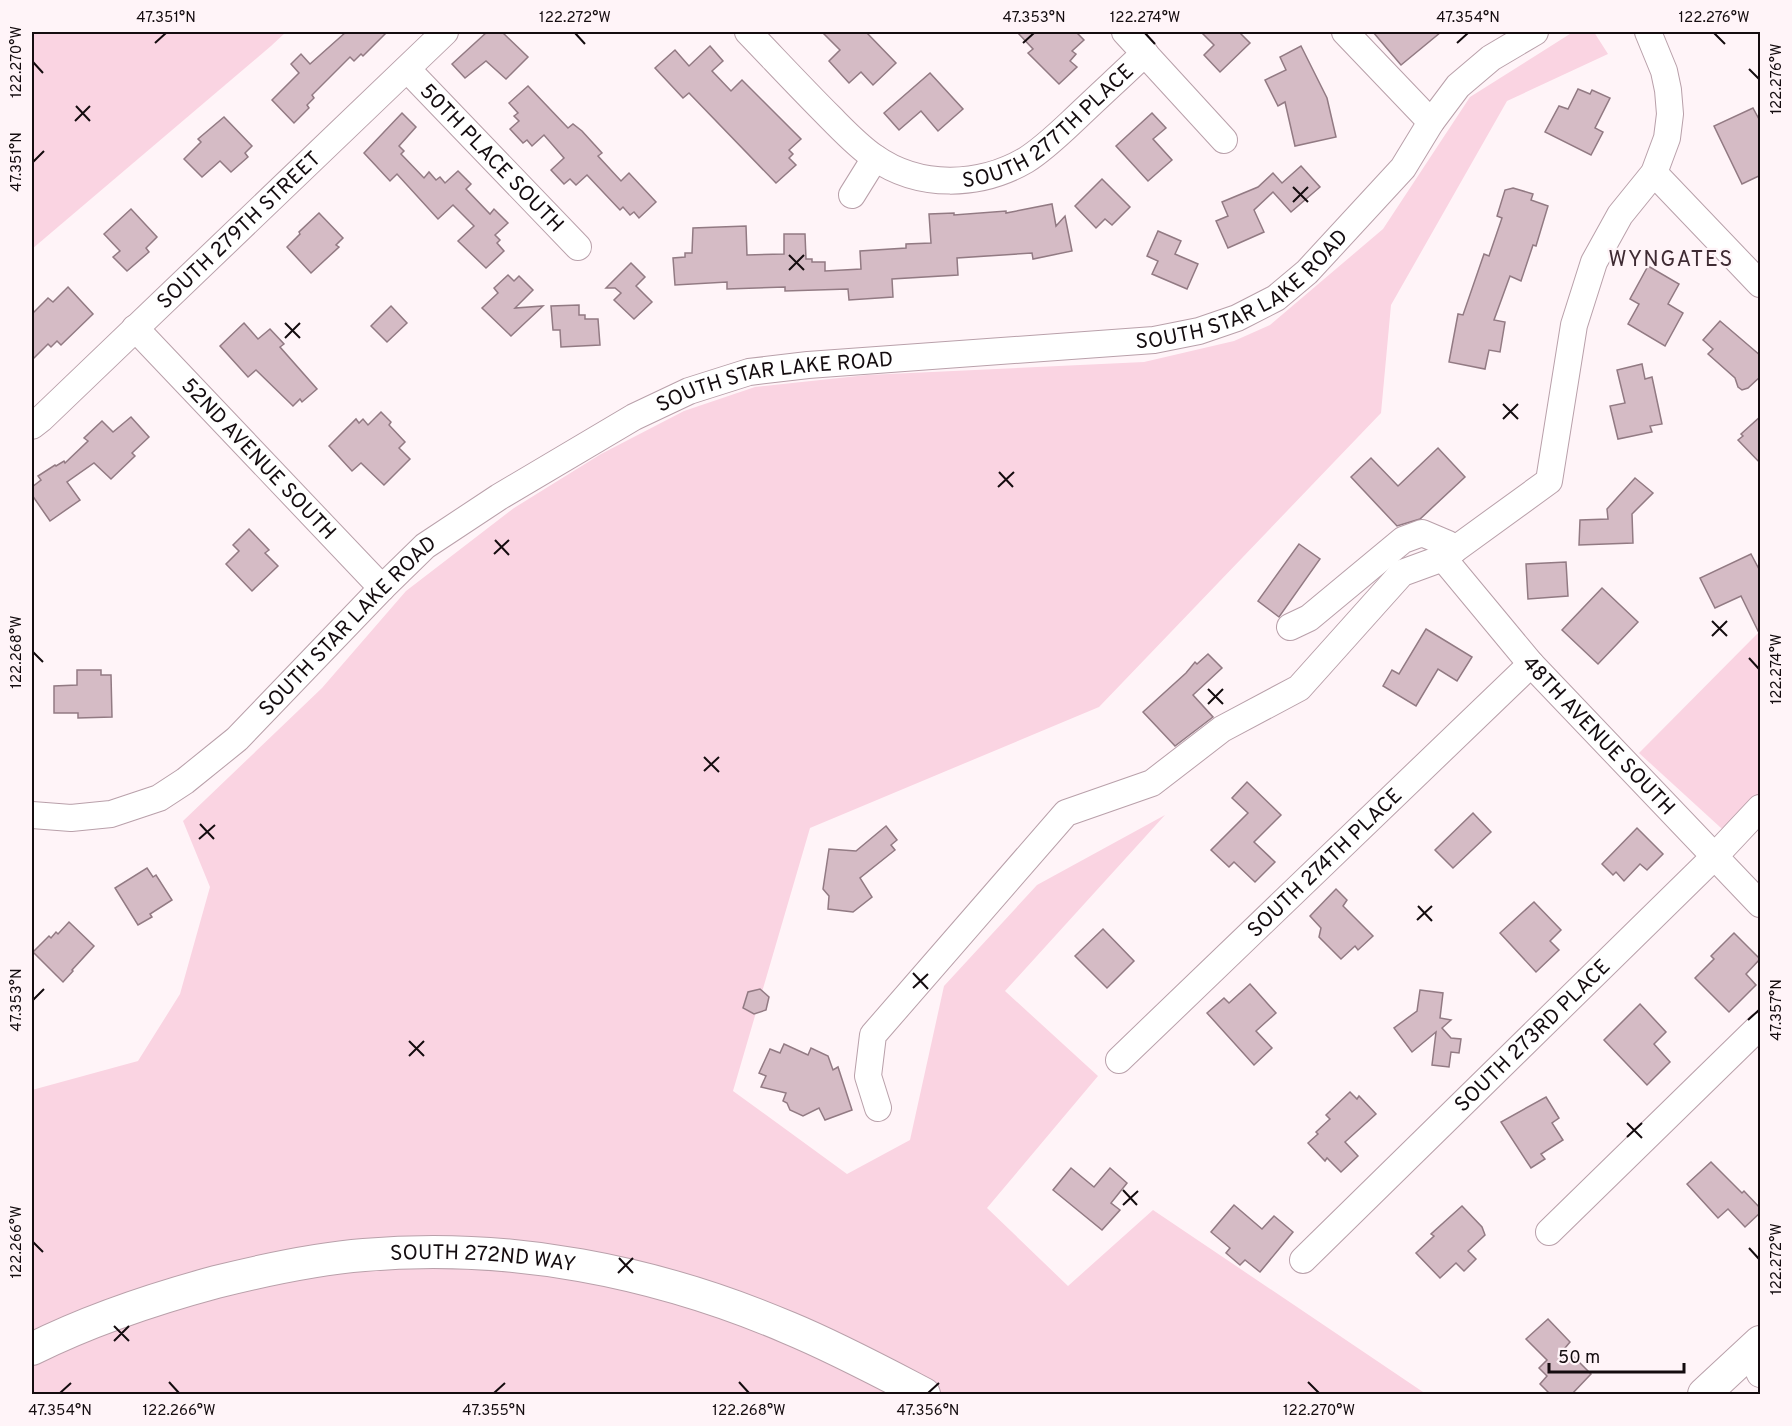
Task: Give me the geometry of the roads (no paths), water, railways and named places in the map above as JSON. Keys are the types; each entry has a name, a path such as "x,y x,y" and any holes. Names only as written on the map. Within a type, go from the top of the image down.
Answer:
{"main road":[{"name":"SOUTH 272ND WAY","path":"32,1349 142,1304 250,1274 363,1255 415,1252 472,1254 569,1263 684,1290 790,1328 875,1368 924,1395"},
{"path":"1704,1395 1757,1356"}],"street":[{"name":"SOUTH 279TH STREET","path":"32,426 446,32"},
{"name":"SOUTH 277TH PLACE","path":"748,32 816,103 875,158 906,173 939,181 984,177 1011,168 1027,159 1052,141 1145,53"},
{"path":"1125,32 1224,141"},
{"path":"1345,32 1431,122"},
{"name":"SOUTH STAR LAKE ROAD","path":"32,815 71,818 111,814 126,811 159,798 237,739 425,546 499,497 634,417 689,391 749,372 808,365 1154,340 1199,331 1237,318 1276,298 1307,272 1403,168 1431,122 1458,86 1491,58 1535,32"},
{"path":"878,1108 868,1076 873,1035 1066,813 1152,783 1222,729 1299,688 1402,573 1448,554 1549,481 1575,325 1594,262 1620,215 1654,173 1667,138 1670,114 1668,90 1664,71 1648,32"},
{"name":"50TH PLACE SOUTH","path":"407,69 578,247"},
{"path":"852,195 875,158"},
{"path":"1654,173 1761,284"},
{"name":"52ND AVENUE SOUTH","path":"135,328 382,588"},
{"path":"1290,627 1309,618 1403,540 1422,533 1448,544 1448,554"},
{"name":"48TH AVENUE SOUTH","path":"1448,554 1532,664 1761,904"},
{"name":"SOUTH 274TH PLACE","path":"1119,1060 1532,664"},
{"name":"SOUTH 273RD PLACE","path":"1303,1260 1714,857 1761,808"},
{"path":"1549,1232 1761,1026"}],"district":[{"name":"WYNGATES","path":"1671,258"}]}
